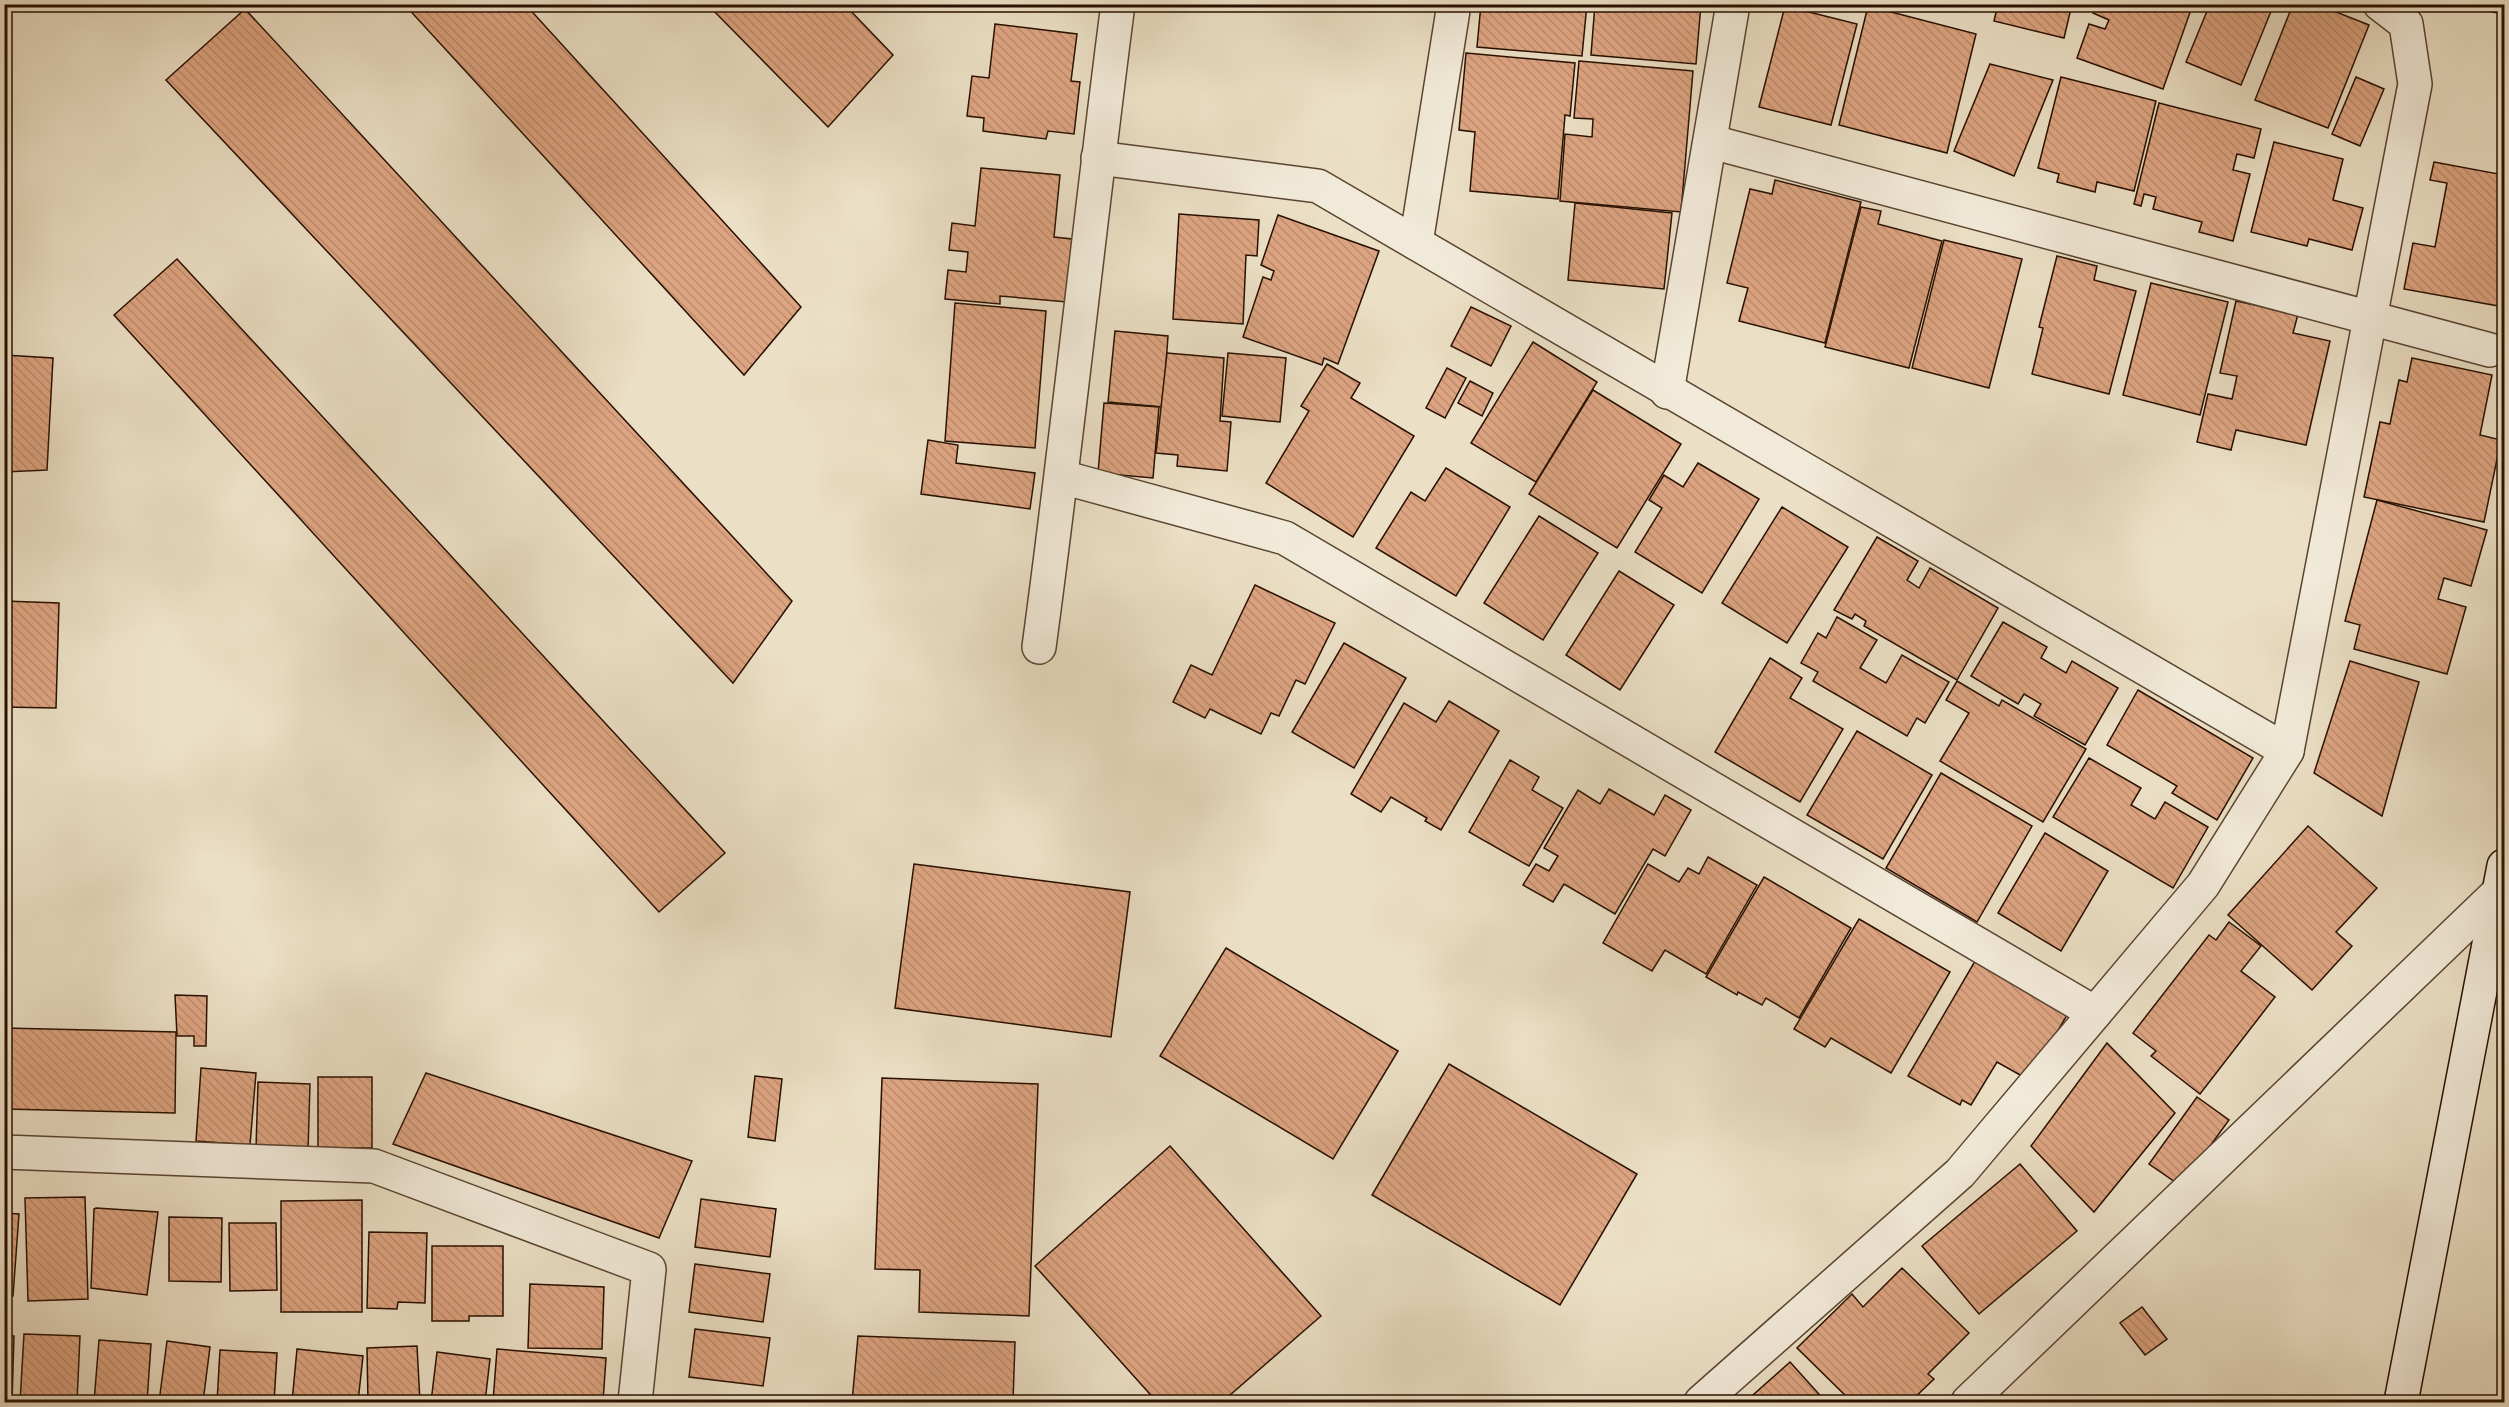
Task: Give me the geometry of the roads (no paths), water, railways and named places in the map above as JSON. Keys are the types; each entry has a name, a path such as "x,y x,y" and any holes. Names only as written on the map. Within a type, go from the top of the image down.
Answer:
{"street":[{"path":"1039,647 1062,477 1118,4"},
{"path":"1416,243 1454,4"},
{"path":"1667,392 1712,142 1733,4"},
{"path":"1701,1402 1960,1173 2203,885 2287,751 2415,84 2406,24 2380,4"},
{"path":"1712,142 2490,350"},
{"path":"1098,158 1318,186 1667,392 2287,751"},
{"path":"1062,477 1285,538 2095,1013"},
{"path":"1968,1402 2503,878"},
{"path":"2401,1402 2503,878"},
{"path":"4,1152 374,1166 649,1269 635,1402"}]}
